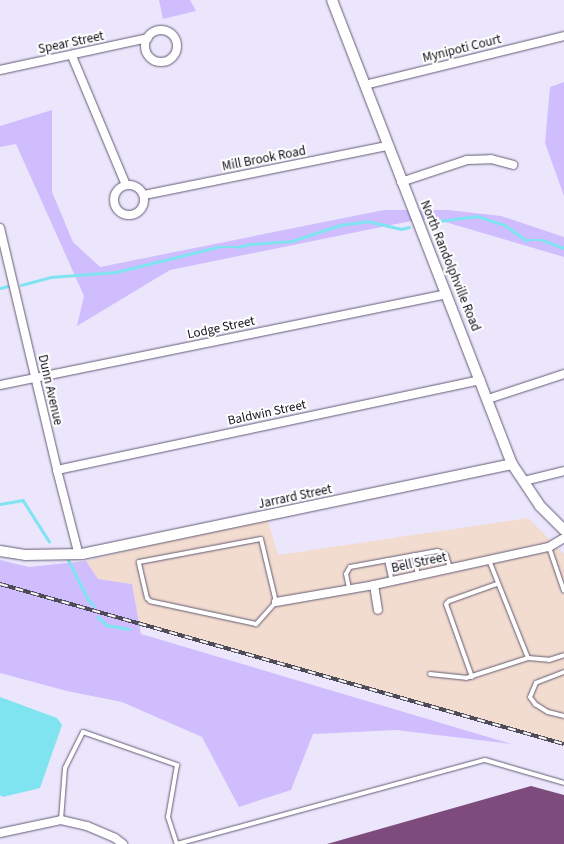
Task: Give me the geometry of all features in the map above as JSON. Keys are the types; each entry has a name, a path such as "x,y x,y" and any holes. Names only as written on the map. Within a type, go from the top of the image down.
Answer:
{"street":[{"name":"North Randolphville Road","path":"332,0 402,182 481,380 512,464 540,506 564,530"},
{"name":"Mynipoti Court","path":"365,85 564,36"},
{"name":"Spear Street","path":"0,70 72,56 148,38"},
{"path":"72,56 126,185"},
{"name":"Mill Brook Road","path":"144,195 388,146"},
{"path":"402,182 467,160 491,159 513,165"},
{"path":"126,185 137,187 144,195 144,204 139,212 130,216 121,214 115,206 115,196 126,185"},
{"name":"Dunn Avenue","path":"0,228 34,379 78,552 82,554"},
{"name":"Lodge Street","path":"0,385 447,294"},
{"path":"488,399 564,374"},
{"name":"Baldwin Street","path":"57,470 481,380"},
{"name":"Jarrard Street","path":"0,551 25,555 82,554 512,464"},
{"path":"524,481 564,470"},
{"name":"Bell Street","path":"276,602 349,588 374,585 549,547 564,538"},
{"path":"374,585 378,610"},
{"path":"0,833 61,820 87,826 116,838 123,844"}],"lane":[{"path":"261,539 276,602 256,624 150,601 147,598 139,562 261,539"},
{"path":"549,547 564,591"},
{"path":"349,588 348,568 387,560 442,552 448,559 450,568"},
{"path":"414,555 418,575"},
{"path":"387,560 392,581"},
{"path":"489,560 497,584 528,658"},
{"path":"472,677 446,604 449,601 497,584"},
{"path":"430,674 472,677 528,658 549,660 564,655"},
{"path":"564,672 536,683 530,697 535,704 548,712 564,716"},
{"path":"61,820 65,768 83,732 177,765 168,818 177,844 485,760 564,783"}],"shaded area":[{"path":"159,0 190,0 196,11 163,19"},
{"path":"564,82 564,196 545,143 550,87"},
{"path":"52,110 52,192 73,242 100,267 384,210 448,210 501,216 564,237 564,257 435,219 411,221 170,270 77,326 84,296 16,144 0,147 0,126"},
{"path":"266,515 278,555 528,518 564,554 564,745 139,622 132,584 98,579 86,561"},
{"path":"0,560 29,567 86,561 98,579 132,584 141,634 512,744 396,730 313,734 291,790 239,807 202,737 122,702 67,691 0,673"}],"water":[{"path":"0,697 57,718 62,725 40,788 3,797 0,795"}],"building":[{"path":"531,786 564,795 564,844 327,844"}],"waterway":[{"path":"432,222 477,216 505,225 526,240 542,240 564,248"},
{"path":"21,285 50,277 116,272 218,247 237,247 251,244 292,241 340,225 367,221 401,229 409,227"},
{"path":"0,288 8,286"},
{"path":"0,504 23,500 49,541"},
{"path":"68,559 88,599 94,606"},
{"path":"98,617 107,625 129,629"}],"railway":[{"path":"0,584 564,744"}]}
